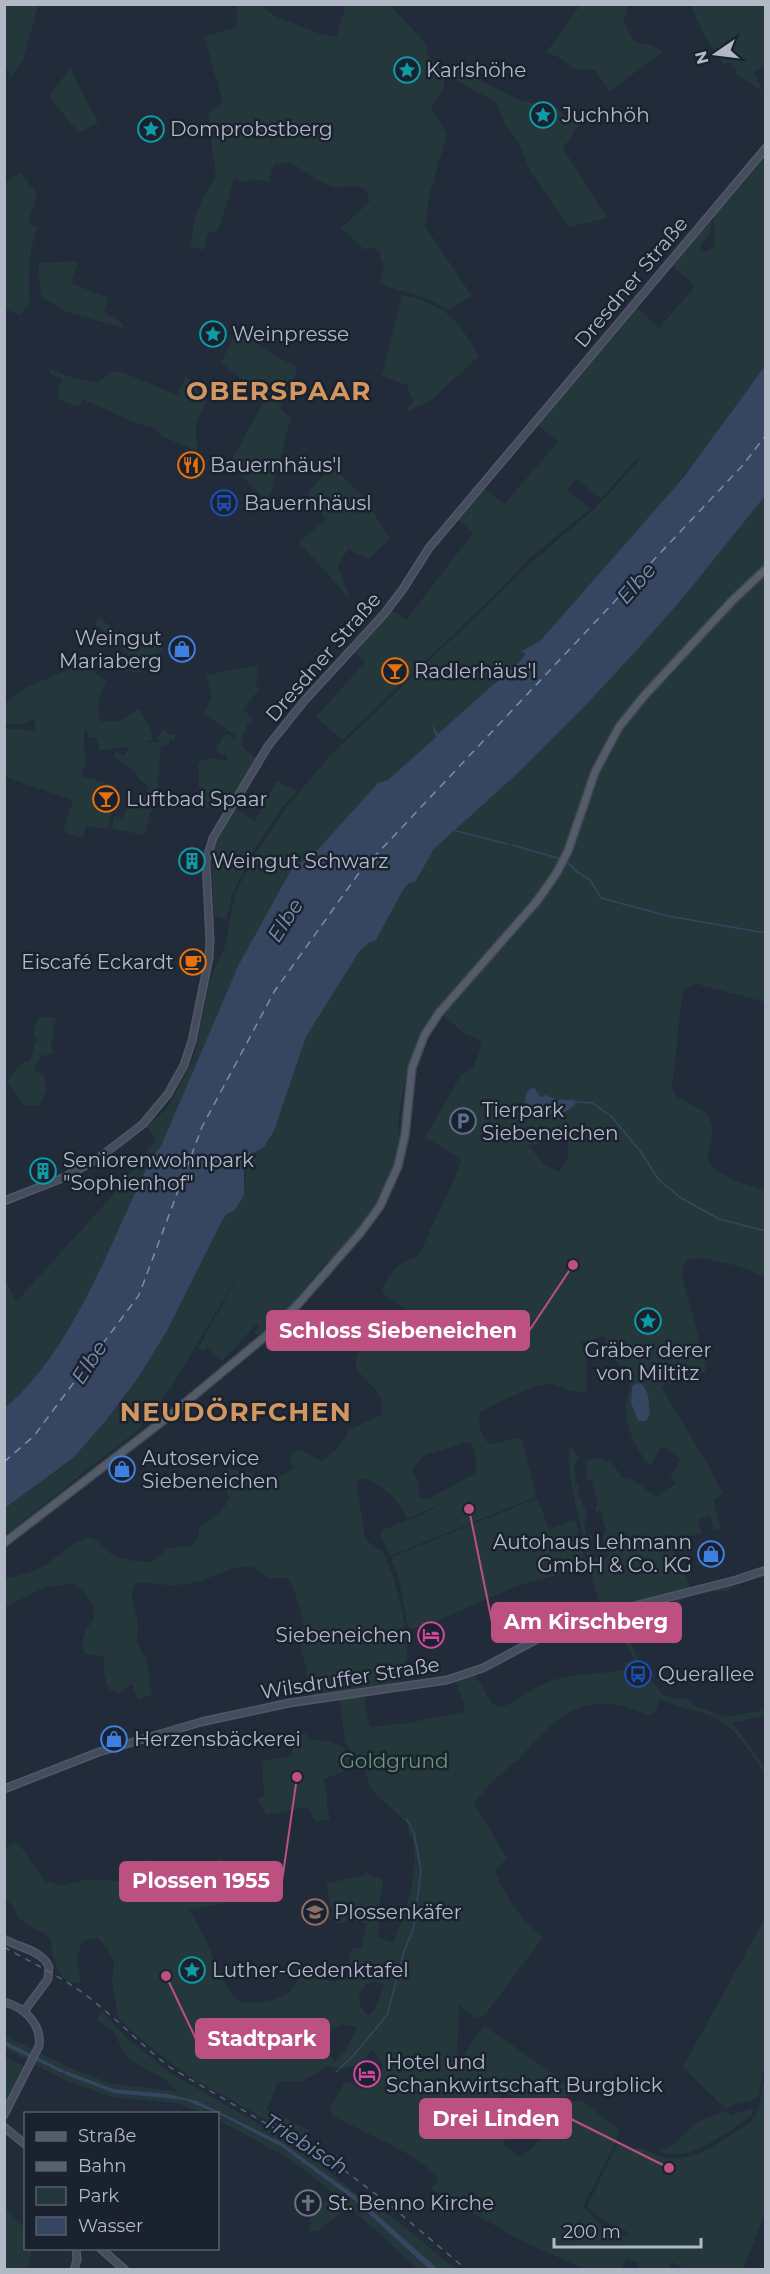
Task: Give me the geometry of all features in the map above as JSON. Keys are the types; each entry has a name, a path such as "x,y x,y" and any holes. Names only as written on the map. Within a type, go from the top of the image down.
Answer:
{"main road":[{"name":"Dresdner Straße","path":"4,1201 64,1178 100,1157 137,1130 162,1102 174,1084 188,1054 209,958 206,871 209,847 254,768 305,700 384,614 429,548 765,148"},
{"path":"4,1543 168,1417 273,1330 361,1232 380,1206 398,1166 405,1135 412,1068 424,1036 439,1012 537,901 564,859 596,772 619,727 644,696 765,569"},
{"name":"Wilsdruffer Straße","path":"4,1790 99,1752 212,1719 289,1703 447,1680 483,1668 554,1630 603,1614 736,1580 765,1570"},
{"path":"4,1939 40,1955 49,1967 49,1976 45,1985 25,2010"},
{"path":"4,2002 25,2010 40,2038 36,2051 4,2115"},
{"path":"4,2127 24,2143"},
{"path":"74,2270 77,2260 76,2250"},
{"path":"102,2250 124,2270"}],"green space":[{"path":"5,4 38,5 23,60 11,78 5,65"},
{"path":"581,4 632,5 627,7 624,22 633,41 664,51 610,91 595,70 575,69 558,57 546,53"},
{"path":"237,5 260,5 275,16 323,35 336,37 346,5 390,5 428,46 426,53 443,72 445,87 431,108 447,134 430,193 425,226 472,296 448,310 431,300 380,284 384,264 381,261 379,250 371,247 365,250 341,228 370,201 365,189 353,186 331,186 290,162 275,164 269,182 234,179 218,231 208,232 203,250 190,246 198,210 216,177 208,114 223,103 204,36 237,27"},
{"path":"691,5 765,5 765,66 754,72 762,91 735,74 737,69 729,62 723,65 704,35"},
{"path":"70,68 98,123 79,133 49,97"},
{"path":"455,68 522,101 555,107 567,117 582,121 563,148 607,218 569,227 530,171 519,143 505,124 496,102 455,80"},
{"path":"765,153 765,366 683,478 540,641 524,652 525,655 521,660 388,780 378,783 313,856 292,868 238,966 161,1146 152,1157 90,1290 52,1355 30,1383 5,1408 5,1283 6,1281 16,1302 111,1197 156,1139 147,1127 168,1107 194,1057 210,980 225,946 235,894 254,856 286,808 328,758 534,560 593,510 640,460 637,458 601,499 576,479 567,489 590,509 531,557 493,597 342,740 316,717 365,662 355,653 392,610 406,620 473,533 455,517 481,486 504,504 558,442 537,424 637,308 659,328 695,286 671,265 710,218 711,232 700,246 704,252 714,247 714,215"},
{"path":"20,172 37,194 28,223 37,227 29,265 29,304 20,315 5,309 4,180 7,182"},
{"path":"78,261 71,283 108,298 104,312 122,323 124,328 67,312 41,297 38,263"},
{"path":"402,295 429,303 449,315 464,332 479,356 430,401 408,411 407,408 413,401 407,385 382,376"},
{"path":"238,332 252,338 264,349 298,368 280,408 291,418 271,494 265,500 230,463 265,399 221,362"},
{"path":"48,368 76,379 98,383 112,371 122,372 177,395 186,376 207,400 196,422 197,451 161,436 155,428 135,423 83,399 79,406 59,400 59,387 62,379 52,375"},
{"path":"332,466 364,497 390,539 368,559 348,549 338,566 350,599 299,542 326,520 307,493"},
{"name":"Goldgrund","path":"765,496 765,1002 697,984 685,988 682,995 672,1087 676,1096 705,1112 711,1122 713,1132 707,1159 712,1166 725,1176 765,1190 765,1277 738,1266 713,1260 687,1261 682,1275 706,1367 705,1372 664,1384 662,1388 723,1494 713,1500 721,1528 714,1530 710,1516 698,1519 702,1533 671,1541 675,1561 686,1576 692,1591 765,1570 765,1576 736,1585 727,1591 714,1591 687,1597 677,1603 668,1602 646,1608 620,1619 620,1623 645,1672 663,1695 674,1699 687,1699 695,1706 724,1717 765,1710 765,1715 732,1723 765,1766 765,1774 740,1739 725,1724 706,1714 660,1699 655,1712 649,1715 623,1706 588,1705 574,1710 549,1727 515,1763 487,1787 474,1804 507,1858 495,1871 503,1890 521,1916 543,1937 485,2015 477,2018 459,2005 457,2058 461,2058 484,2026 554,2074 571,2092 568,2096 542,2101 537,2112 503,2091 485,2117 509,2136 502,2143 519,2157 545,2136 540,2117 542,2107 551,2105 556,2107 559,2103 581,2100 619,2130 616,2142 583,2206 600,2224 626,2237 628,2232 601,2219 587,2206 618,2143 634,2149 640,2147 653,2154 666,2157 678,2158 700,2153 752,2120 759,2106 765,2074 765,2214 743,2269 685,2269 672,2262 669,2269 638,2269 639,2263 627,2259 621,2269 584,2269 522,2241 434,2191 431,2187 437,2181 437,2176 425,2166 400,2150 333,2116 330,2107 345,2082 364,2090 382,2073 382,2064 373,2050 348,2068 327,2066 303,2081 278,2082 267,2109 309,2130 308,2144 189,2076 118,2019 112,1980 114,1961 98,1938 83,1941 78,1960 81,1980 80,1983 72,1983 60,1975 52,1953 50,1939 44,1933 22,1921 5,1899 5,1850 11,1844 19,1844 45,1881 62,1886 87,1879 117,1881 139,1872 149,1860 153,1860 171,1882 222,1858 240,1890 242,1900 189,1910 206,1940 224,1982 234,1997 241,2003 255,2003 277,1998 290,1991 295,1986 300,1972 310,1966 325,1964 322,1974 333,1982 346,1977 352,1947 361,1949 367,1923 358,1921 335,1923 327,1883 362,1876 367,1871 368,1875 383,1880 378,1916 380,1917 378,1937 393,1943 406,1907 414,1867 413,1842 406,1825 411,1827 372,1790 364,1770 345,1742 340,1699 365,1697 368,1722 372,1727 407,1723 463,1712 465,1707 454,1678 473,1672 492,1703 499,1707 512,1703 537,1687 559,1678 626,1670 624,1663 634,1659 609,1613 603,1614 600,1604 572,1488 569,1466 570,1444 579,1459 574,1464 576,1484 586,1510 584,1523 587,1537 591,1534 592,1539 588,1544 592,1561 596,1557 600,1561 606,1559 611,1551 608,1538 604,1541 603,1536 606,1531 600,1509 597,1513 595,1508 598,1503 592,1479 588,1481 585,1461 597,1458 608,1461 616,1468 621,1478 633,1480 657,1497 676,1483 670,1478 681,1460 665,1447 660,1449 650,1466 641,1453 633,1439 626,1415 629,1380 612,1355 603,1336 581,1343 586,1357 586,1391 544,1384 480,1413 481,1430 484,1438 490,1444 519,1438 522,1440 536,1497 390,1556 380,1533 382,1530 421,1515 446,1502 407,1519 395,1499 381,1487 360,1479 357,1484 365,1538 375,1548 382,1550 400,1601 406,1631 407,1655 399,1682 312,1696 297,1630 305,1628 289,1578 268,1578 259,1570 249,1567 239,1567 187,1584 136,1583 132,1596 138,1623 137,1641 146,1658 152,1694 138,1700 132,1684 118,1694 109,1689 104,1675 104,1656 85,1654 82,1642 94,1615 93,1606 82,1590 73,1584 46,1587 5,1607 5,1579 40,1568 72,1545 90,1537 115,1556 150,1562 169,1548 190,1546 199,1539 199,1528 225,1507 229,1496 222,1485 221,1478 229,1469 253,1473 257,1482 273,1487 277,1485 276,1479 294,1468 289,1460 291,1454 298,1449 322,1461 338,1448 351,1429 381,1415 380,1398 376,1390 359,1372 356,1359 360,1350 396,1333 403,1327 406,1320 406,1309 384,1294 382,1288 396,1268 418,1257 456,1175 461,1159 425,1137 461,1075 473,1069 482,1041 464,1033 437,1011 424,1028 416,1043 407,1071 399,1119 400,1140 397,1143 399,1147 388,1181 372,1210 351,1238 329,1265 325,1263 286,1312 260,1337 254,1332 259,1326 257,1324 222,1361 207,1348 203,1352 198,1348 246,1262 174,1383 139,1429 5,1535 5,1508 73,1458 104,1423 138,1378 167,1331 222,1221 227,1214 235,1210 246,1178 244,1169 253,1153 264,1147 274,1131 306,1037 359,952 370,942 389,917 403,890 434,849 517,774 585,706 682,599","holes":["552,1130 559,1133 567,1142 567,1160 559,1171 544,1165 528,1145 542,1142","643,1385 650,1406 638,1421 631,1403 632,1386","467,1442 472,1444 477,1462 474,1474 430,1498 420,1499 418,1481 412,1468 425,1455","373,1981 384,1984 377,2006 369,2015 359,2002 363,1988","341,2024 357,2027 346,2050 335,2061 327,2052 322,2041 325,2034"]},
{"path":"99,617 135,647 156,637 162,649 166,650 145,657 145,671 133,673 129,667 134,662 131,656 94,623"},
{"path":"90,660 97,675 107,682 99,701 100,721 117,722 139,709 152,732 152,740 146,743 159,742 157,737 163,729 168,734 175,735 175,740 161,746 159,772 156,778 159,786 144,835 112,829 114,816 123,818 128,804 137,807 142,794 145,794 149,788 140,781 136,773 114,757 117,752 124,756 128,748 99,749 97,738 90,737 85,728 83,747 87,757 81,776 116,786 107,829 86,826 83,838 63,832 73,800 5,777 5,728 36,731 35,719 21,725 5,723 5,703 25,688"},
{"path":"258,665 256,684 259,689 243,710 253,718 247,725 241,743 256,758 234,797 223,796 209,808 195,810 199,786 198,763 208,759 227,761 227,756 216,749 224,735 230,735 234,739 235,735 203,713 212,698 206,675"},
{"path":"276,781 297,791 283,807 249,857 232,894 226,920 214,916 212,857 217,840 235,809 255,821"},
{"path":"38,1017 56,1018 51,1047 53,1054 41,1056 33,1070 44,1076 47,1090 40,1105 25,1106 7,1081 22,1063 29,1061 37,1039 33,1036"},
{"path":"537,1498 549,1529 576,1521 586,1567 516,1586 428,1625 411,1629 408,1627 398,1575 391,1559 394,1556"},
{"path":"307,1734 308,1740 332,1742 343,1748 358,1766 324,1779 330,1819 315,1822 308,1807 266,1815 257,1798 264,1797 262,1761 292,1756 293,1736"},
{"path":"765,1918 765,2067 757,2098 726,2109 683,2067"},
{"path":"101,2010 128,2039 170,2073 299,2147 364,2200 389,2215 419,2238 454,2269 438,2269 356,2196 281,2142 197,2101 168,2094 114,2089 63,2070 5,2041 5,2036 68,2067 112,2084 177,2091 166,2080 131,2061 115,2033 97,2020"},
{"path":"5,2046 69,2076 114,2093 185,2100 212,2112 202,2112 175,2103 111,2097 65,2080 5,2049"},
{"path":"5,2057 23,2066 5,2106"},
{"path":"753,2108 752,2115 720,2137 695,2150 682,2154 659,2151 670,2146 704,2119 728,2111 731,2115"},
{"path":"219,2115 267,2139 303,2161 359,2206 429,2269 418,2269 358,2214 288,2158 219,2121"},
{"path":"326,2200 340,2213 320,2230 311,2232 309,2229 312,2223 309,2221"},
{"path":"4,2207 24,2227 24,2250 35,2250 31,2253 28,2269 5,2269"}],"water":[{"name":"Elbe","path":"765,366 765,496 682,599 635,652 517,774 434,849 415,882 409,883 403,890 376,940 370,942 359,952 306,1037 274,1131 264,1147 253,1153 244,1169 244,1195 235,1210 227,1214 222,1221 167,1331 138,1378 104,1423 73,1458 5,1508 5,1408 30,1383 52,1355 90,1290 152,1157 161,1146 238,966 292,868 313,855 378,783 388,780 436,737 432,724 438,734 521,660 525,655 524,652 520,652 540,641 683,478"},
{"path":"534,1088 540,1097 546,1095 557,1100 576,1102 567,1111 560,1113 536,1112 524,1105 526,1094"},
{"path":"638,1383 643,1385 648,1395 650,1414 646,1421 638,1421 631,1403 632,1386"},
{"path":"5,2041 63,2070 114,2089 168,2094 197,2101 281,2142 356,2196 438,2269 429,2269 350,2197 282,2147 219,2115 219,2112 213,2112 185,2100 114,2093 69,2076 5,2046"}],"waterway":[{"path":"453,830 507,844"},
{"path":"512,845 561,859"},
{"path":"566,861 590,880 601,898 668,916 766,933"},
{"path":"576,1102 592,1103 611,1116 641,1152 659,1180 681,1198 719,1219 766,1231"},
{"path":"336,2072 353,2056 387,2015 404,1952 414,1926 421,1870 414,1833 407,1820"}],"ferry route":[{"path":"4,1462 34,1436 139,1295 202,1127 274,992 359,873 743,465 766,435"}],"railway":[{"path":"4,1947 81,1991 171,2068 337,2165 385,2201 467,2270"}],"place":[{"name":"Karlshöhe","path":"407,70"},
{"name":"Juchhöh","path":"543,115"},
{"name":"Domprobstberg","path":"151,129"},
{"name":"Weinpresse","path":"213,334"},
{"name":"Bauernhäus'l","path":"191,465"},
{"name":"Bauernhäusl","path":"224,503"},
{"name":"Weingut Mariaberg","path":"182,649"},
{"name":"Radlerhäus'l","path":"395,671"},
{"name":"Luftbad Spaar","path":"106,799"},
{"name":"Weingut Schwarz","path":"192,861"},
{"name":"Eiscafé Eckardt","path":"193,962"},
{"name":"Tierpark Siebeneichen","path":"463,1121"},
{"name":"Seniorenwohnpark \"Sophienhof\"","path":"43,1171"},
{"name":"Schloss Siebeneichen","path":"573,1265"},
{"name":"Gräber derer von Miltitz","path":"648,1321"},
{"name":"Autoservice Siebeneichen","path":"122,1469"},
{"name":"Am Kirschberg","path":"469,1509"},
{"name":"Autohaus Lehmann GmbH & Co. KG","path":"711,1554"},
{"name":"Siebeneichen","path":"431,1635"},
{"name":"Querallee","path":"638,1674"},
{"name":"Herzensbäckerei","path":"114,1739"},
{"name":"Plossen 1955","path":"297,1777"},
{"name":"Plossenkäfer","path":"315,1912"},
{"name":"Luther-Gedenktafel","path":"192,1970"},
{"name":"Stadtpark","path":"166,1976"},
{"name":"Hotel und Schankwirtschaft Burgblick","path":"367,2074"},
{"name":"Drei Linden","path":"669,2168"},
{"name":"St. Benno Kirche","path":"308,2203"}],"district":[{"name":"OBERSPAAR","path":"279,391"},
{"name":"NEUDÖRFCHEN","path":"236,1412"}],"water label":[{"name":"Triebisch","path":"306,2144"}]}
